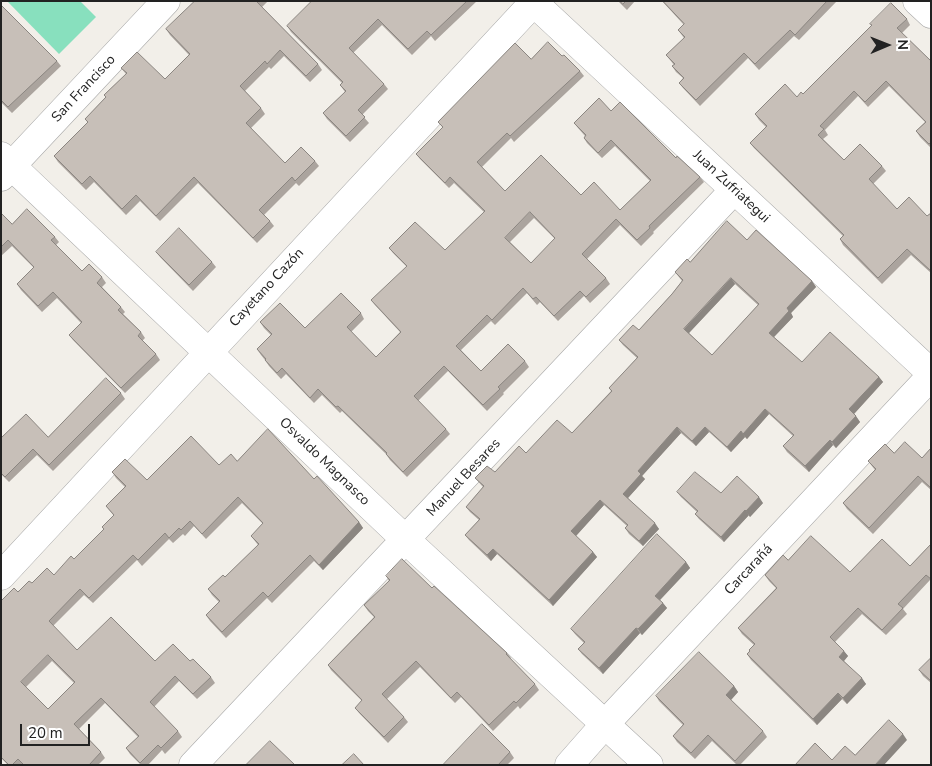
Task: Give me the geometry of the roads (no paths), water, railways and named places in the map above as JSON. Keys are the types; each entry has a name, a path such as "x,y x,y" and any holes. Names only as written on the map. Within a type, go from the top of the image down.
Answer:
{"street":[{"name":"San Francisco","path":"5,166 166,1"},
{"path":"917,1 931,14"},
{"name":"Juan Zufriategui","path":"534,2 931,375"},
{"name":"Cayetano Cazón","path":"1,576 534,2"},
{"name":"Osvaldo Magnasco","path":"5,166 208,351 406,540 649,765"},
{"name":"Manuel Besares","path":"193,765 734,190"},
{"name":"Carcarañá","path":"569,765 605,724 931,375"}]}
